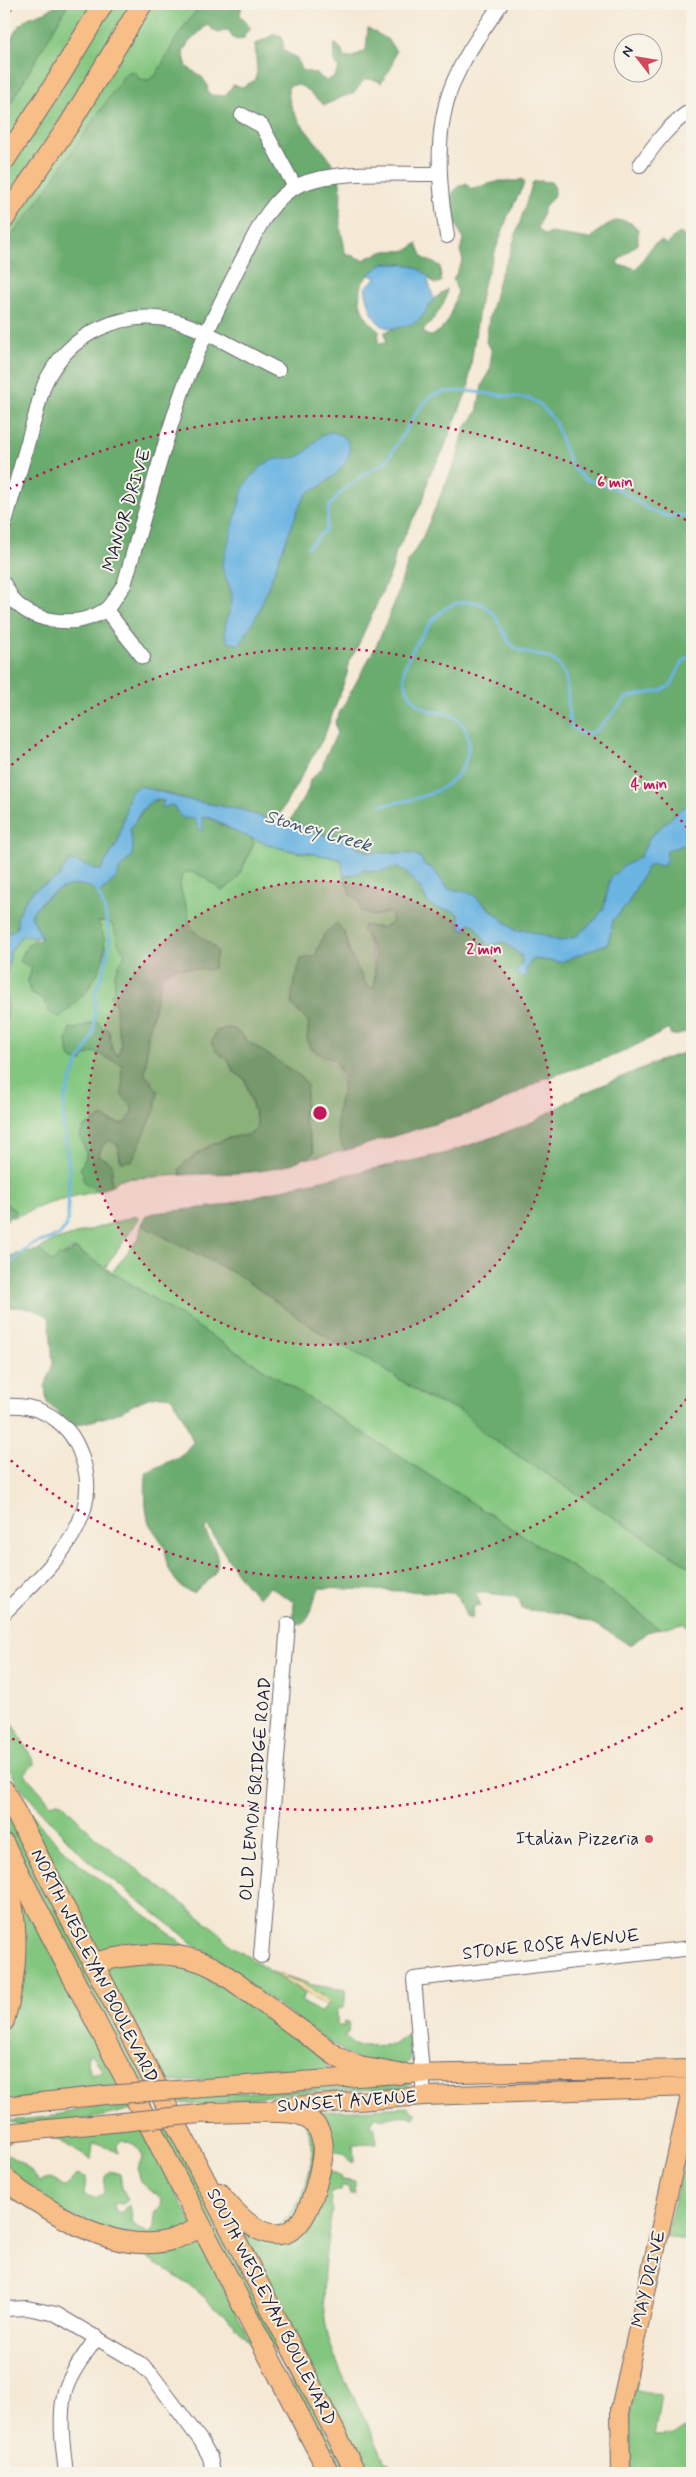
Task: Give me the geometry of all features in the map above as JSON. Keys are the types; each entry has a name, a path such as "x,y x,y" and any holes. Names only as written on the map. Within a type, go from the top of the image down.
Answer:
{"highway":[{"path":"4,161 58,79 103,4"},
{"path":"4,219 68,125 140,8"},
{"name":"NORTH WESLEYAN BOULEVARD","path":"4,1790 185,2142"},
{"name":"NORTH WESLEYAN BOULEVARD","path":"4,1844 184,2192"},
{"path":"4,1868 11,1903 17,1957 12,1992 4,2021"},
{"path":"92,1963 122,1956 149,1954 172,1955 204,1962 221,1972 339,2058 360,2067 400,2074"},
{"path":"185,2142 222,2197 253,2226 268,2234 283,2234 303,2220 312,2203 321,2166 321,2137 316,2126 300,2115 293,2113 209,2113"},
{"name":"SOUTH WESLEYAN BOULEVARD","path":"185,2142 356,2473"},
{"path":"4,2176 18,2189 60,2217"},
{"path":"4,2188 60,2217 105,2237 129,2241 173,2240 202,2227"},
{"name":"SOUTH WESLEYAN BOULEVARD","path":"184,2192 329,2473"}],"main road":[{"name":"SUNSET AVENUE","path":"4,2106 105,2095 400,2074 692,2069"},
{"name":"SUNSET AVENUE","path":"4,2133 209,2113 424,2096 692,2087"},
{"name":"MAY DRIVE","path":"621,2473 620,2409 692,2087"}],"street":[{"path":"447,236 440,174 442,130 446,102 462,65 501,4"},
{"path":"640,165 657,141 692,110"},
{"path":"242,115 262,126 295,187"},
{"name":"MANOR DRIVE","path":"106,610 124,585 182,392 205,334 262,222 280,200 295,187 315,179 334,176 440,174"},
{"path":"4,526 45,384 58,362 78,341 100,328 127,318 152,316 177,321 278,370"},
{"path":"4,584 14,601 36,616 59,622 85,619 106,610 143,657"},
{"path":"4,1406 34,1407 61,1423 71,1434 81,1454 88,1475 87,1504 77,1529 62,1551 4,1613"},
{"name":"OLD LEMON BRIDGE ROAD","path":"261,1956 288,1624"},
{"name":"STONE ROSE AVENUE","path":"422,2075 414,1979 692,1948"},
{"path":"422,2075 424,2096"},
{"path":"4,2309 42,2310 71,2321 139,2363 152,2374 201,2441 210,2457 213,2473"},
{"path":"66,2473 61,2416 64,2394 72,2376 97,2337"}],"green space":[{"path":"55,4 68,4 4,115 5,64 11,39 25,20 45,12"},
{"path":"68,4 95,4 4,151 4,115"},
{"path":"113,4 130,4 63,116 4,201 4,175"},
{"path":"153,4 201,4 156,75 149,80 139,79 102,108 33,209 4,244 4,234 41,181"},
{"path":"201,4 242,4 240,15 251,29 245,33 244,38 237,40 232,37 229,30 218,33 207,25 188,43 183,52 187,67 202,77 208,86 207,89 210,95 225,96 233,85 243,87 255,80 257,72 255,44 275,34 282,36 284,51 297,58 301,70 317,74 326,81 334,77 339,68 334,62 335,43 341,49 344,58 353,57 366,50 368,28 387,39 396,51 391,68 381,83 376,80 365,79 353,94 324,105 303,87 293,85 288,87 289,100 293,111 307,132 324,151 337,172 341,191 340,226 345,253 363,260 377,253 402,251 417,243 423,258 440,266 441,282 434,284 421,271 407,264 392,264 379,268 368,276 361,287 360,301 366,317 379,331 378,344 386,343 385,332 419,320 434,299 447,289 442,306 423,330 426,335 432,336 447,322 458,292 453,280 463,260 460,251 463,239 451,208 453,193 458,187 466,183 471,189 500,181 517,181 522,179 525,182 508,216 482,288 469,386 442,453 429,476 424,498 396,552 392,570 355,652 349,660 347,674 324,737 275,822 242,810 184,799 158,790 130,791 118,842 100,871 69,861 58,878 34,890 24,902 19,913 17,928 10,933 4,930 4,244 33,209 125,74 131,71 136,73 139,79 149,80 156,75 178,35"},
{"path":"533,182 551,182 555,188 553,198 545,206 538,228 544,235 552,233 590,239 612,222 619,220 631,223 638,229 638,243 617,262 620,266 636,269 653,245 661,241 668,245 672,238 680,233 687,238 686,244 692,249 692,808 689,807 650,837 640,857 610,879 604,908 595,920 575,937 560,941 525,930 516,931 508,927 490,908 465,891 448,889 432,868 424,865 412,854 368,852 338,836 316,834 298,823 289,823 308,790 310,780 322,768 337,733 335,721 377,644 394,604 408,561 420,543 457,458 465,428 477,412 482,386 491,367 491,349 486,342 489,318 500,275 509,256"},
{"path":"154,800 165,802 164,807 172,805 178,813 195,819 198,829 202,827 201,818 207,816 225,827 251,837 254,843 237,879 222,891 204,877 195,873 184,872 180,886 189,921 195,931 217,951 214,968 208,970 175,967 164,974 160,983 148,1034 145,1075 158,1091 155,1110 132,1161 121,1162 118,1145 109,1140 103,1145 98,1156 112,1163 111,1186 98,1191 85,1183 82,1178 84,1174 80,1169 87,1155 80,1135 84,1127 103,1116 110,1121 124,1124 133,1113 131,1105 121,1095 123,1088 122,1065 94,1052 85,1056 82,1062 74,1060 69,1056 67,1042 70,1028 76,1029 96,1021 109,1030 112,1050 118,1055 121,1046 116,1007 111,995 115,987 115,973 125,954 119,944 113,926 107,922 98,922 105,949 97,975 80,998 60,1017 49,1012 43,999 30,992 28,981 32,968 19,961 29,944 42,938 31,915 35,909 54,892 70,885 85,885 104,890 117,877 120,867 131,857 133,849 130,830 148,802"},
{"path":"251,837 286,850 325,856 344,862 344,880 353,894 381,915 390,912 392,915 391,923 382,928 364,925 373,964 374,989 367,986 350,954 344,932 318,947 316,956 309,958 297,1012 308,1023 310,1031 309,1047 338,1067 344,1089 339,1103 337,1120 343,1148 347,1150 305,1159 314,1152 304,1119 307,1085 301,1077 249,1042 242,1035 227,1028 216,1031 217,1052 228,1060 234,1072 245,1079 257,1122 256,1131 209,1146 183,1165 179,1170 181,1175 120,1179 111,1186 112,1170 98,1156 103,1145 109,1140 118,1145 120,1159 152,1081 145,1075 148,1034 160,983 164,974 175,967 208,970 214,947 192,930 189,923 181,891 181,881 184,872 195,873 222,891 234,882 242,870 254,843"},
{"path":"692,843 692,1028 676,1035 670,1034 669,1029 616,1055 543,1079 491,1107 347,1150 343,1148 338,1133 337,1121 343,1086 342,1073 333,1061 309,1047 307,1038 309,1022 292,1005 292,992 301,959 315,956 324,934 337,923 344,932 350,954 367,986 374,988 374,958 370,943 362,930 364,925 382,928 391,923 392,915 389,912 373,916 359,910 361,903 351,895 344,876 356,874 363,870 379,872 396,867 404,870 420,888 428,904 435,908 453,911 475,925 488,946 503,942 521,955 522,962 526,968 533,959 561,962 608,943 613,920 627,905 647,867 653,864 667,850"},
{"path":"104,920 112,924 125,954 115,973 115,987 111,995 116,1007 121,1046 118,1055 112,1050 109,1030 96,1021 76,1029 85,1056 94,1051 123,1065 123,1088 121,1095 131,1105 133,1113 124,1124 100,1118 92,1123 86,1151 85,1183 98,1191 54,1201 12,1218 17,1212 4,1203 4,1022 7,1020 7,1002 4,973 8,971 10,952 22,935 37,938 29,944 21,956 32,968 28,981 30,992 70,1009 74,1002 87,992 104,957 106,948 97,922"},
{"path":"4,991 8,1008 7,1020 4,1022"},
{"path":"227,1028 234,1029 249,1042 301,1077 307,1085 304,1119 314,1152 284,1166 267,1170 181,1175 179,1170 183,1165 209,1146 233,1137 247,1135 256,1130 257,1122 245,1079 234,1072 228,1060 217,1052 211,1043 216,1031"},
{"path":"692,1050 692,1568 486,1435 463,1412 427,1398 375,1363 331,1340 238,1275 145,1227 142,1223 146,1216 154,1213 220,1206 294,1186 443,1154 535,1121 577,1096 659,1061"},
{"path":"4,1202 17,1212 4,1222"},
{"path":"136,1216 139,1219 105,1268 76,1249 70,1250 52,1262 39,1250 50,1242"},
{"path":"142,1223 145,1227 238,1275 331,1340 375,1363 427,1398 463,1412 486,1435 692,1568 692,1629 682,1623 659,1629 625,1601 112,1272 139,1238"},
{"path":"76,1249 625,1601 659,1629 647,1632 630,1646 612,1634 584,1620 554,1612 522,1609 519,1599 512,1596 475,1592 481,1605 474,1606 472,1619 466,1617 459,1598 454,1593 321,1588 315,1597 310,1614 301,1625 293,1622 294,1602 270,1587 259,1597 243,1581 207,1526 205,1530 216,1555 217,1567 209,1580 194,1593 184,1589 170,1571 166,1560 165,1548 150,1525 147,1514 147,1472 182,1455 193,1442 184,1419 171,1397 155,1396 148,1398 115,1414 72,1426 47,1403 45,1387 53,1364 49,1317 27,1308 4,1308 4,1259 16,1254 39,1250 52,1262 59,1255 62,1256"},
{"path":"4,1707 35,1764 24,1773 51,1804 62,1803 96,1838 213,1927 233,1947 305,1994 301,2001 321,2013 328,2004 323,1996 286,1976 313,1985 346,1990 344,2008 337,2009 337,2026 344,2026 344,2021 349,2022 348,2033 344,2035 356,2046 393,2045 409,2033 410,2060 405,2066 357,2061 231,1973 85,1858 43,1814 18,1784 8,1767 4,1759"},
{"path":"17,1794 45,1831 82,1866 319,2049 328,2070 178,2082 161,2080"},
{"path":"4,1799 149,2082 136,2083 4,1826"},
{"path":"16,1891 42,1934 122,2085 4,2102 4,2027","holes":["89,2054 93,2055 102,2071 91,2075 87,2059"]},
{"path":"408,2082 411,2084 404,2088 290,2093 200,2105 181,2103 177,2097"},
{"path":"131,2098 136,2108 100,2117 20,2125 7,2121 47,2117"},
{"path":"407,2107 416,2114 414,2118 409,2116 375,2117 370,2126 375,2128 377,2143 353,2144 354,2162 350,2162 346,2156 338,2152 329,2155 328,2171 340,2176 341,2180 355,2181 355,2194 351,2194 349,2187 342,2186 341,2191 332,2191 330,2205 332,2210 323,2295 327,2329 336,2361 384,2460 389,2463 395,2473 365,2473 236,2224 262,2227 275,2226 291,2213 297,2204 307,2181 312,2159 310,2135 300,2113"},
{"path":"168,2120 349,2473 338,2473 155,2122"},
{"path":"142,2123 253,2346 233,2323 195,2289 139,2252 65,2213 4,2167 4,2142 12,2141 6,2145 5,2153 26,2166 39,2181 49,2178 66,2187 77,2174 86,2177 84,2195 95,2198 104,2193 105,2177 110,2171 120,2174 122,2188 128,2200 123,2204 114,2203 115,2210 120,2213 130,2205 133,2224 149,2234 155,2224 155,2213 161,2206 162,2199 141,2181 137,2168 143,2157 137,2148 122,2140 117,2145 118,2153 101,2144 93,2144 91,2160 62,2142 48,2136"},
{"path":"683,2164 692,2165 692,2188 685,2219 692,2221 692,2242 666,2236"},
{"path":"639,2366 636,2391 661,2395 654,2436 671,2435 692,2425 692,2473 631,2473 629,2427 635,2367"}],"sand":[{"path":"272,1972 294,1980 318,1993 328,2003 326,2006"}],"water":[{"path":"384,263 414,267 430,278 428,281 434,299 420,319 414,323 402,327 386,327 380,324 372,312 365,288 376,277 368,275"},
{"path":"333,432 343,437 349,444 350,451 347,459 336,474 320,487 310,491 305,497 299,507 258,613 240,645 228,642 225,626 232,595 222,565 244,486 264,464 277,459 300,456 320,437"},
{"path":"140,786 184,799 242,810 275,822 298,823 316,834 338,836 368,852 412,854 420,857 424,865 432,868 448,889 465,891 473,895 516,931 525,930 560,941 575,937 595,920 604,908 610,879 622,867 640,857 650,837 683,807 692,808 692,843 667,850 666,861 663,866 653,864 647,867 627,905 613,920 608,943 561,962 533,959 526,968 527,975 523,977 518,976 516,972 522,962 521,955 503,942 488,946 475,925 469,923 467,930 461,929 459,915 453,911 435,908 428,903 420,888 404,870 396,867 379,872 363,870 356,874 344,876 342,866 344,862 338,858 279,848 238,833 207,816 202,818 203,831 198,829 195,819 182,818 172,805 161,808 164,801 158,799 148,803 130,829 133,849 131,857 120,868 117,877 99,894 91,888 72,885 52,893 43,900 31,915 42,938 22,935 10,952 8,971 4,973 4,930 10,933 17,928 17,919 24,902 34,890 58,878 69,861 78,862 100,871 118,842 130,791"}],"waterway":[{"path":"308,547 326,529 329,507 341,492 364,474 386,462 418,410 431,396 444,392 467,391 531,399 541,405 555,422 569,461 585,479 620,490 648,509 666,516 692,515"},
{"path":"381,805 417,798 441,789 451,782 465,762 468,741 465,728 461,722 456,717 431,711 416,702 409,693 404,676 408,659 420,638 434,619 451,605 469,602 487,607 495,616 510,643 515,648 549,658 555,662 564,673 566,680 571,726 584,735 597,730 628,697 660,691 671,685 682,663 692,654"},
{"path":"4,1269 31,1245 58,1236 65,1229 68,1220 69,1167 63,1122 65,1098 77,1065 88,1046 94,1030 95,992 104,970 110,941 104,907 95,886"}],"place":[{"name":"Italian Pizzeria","path":"649,1839"}],"water label":[{"name":"Stoney Creek","path":"318,831"}]}
